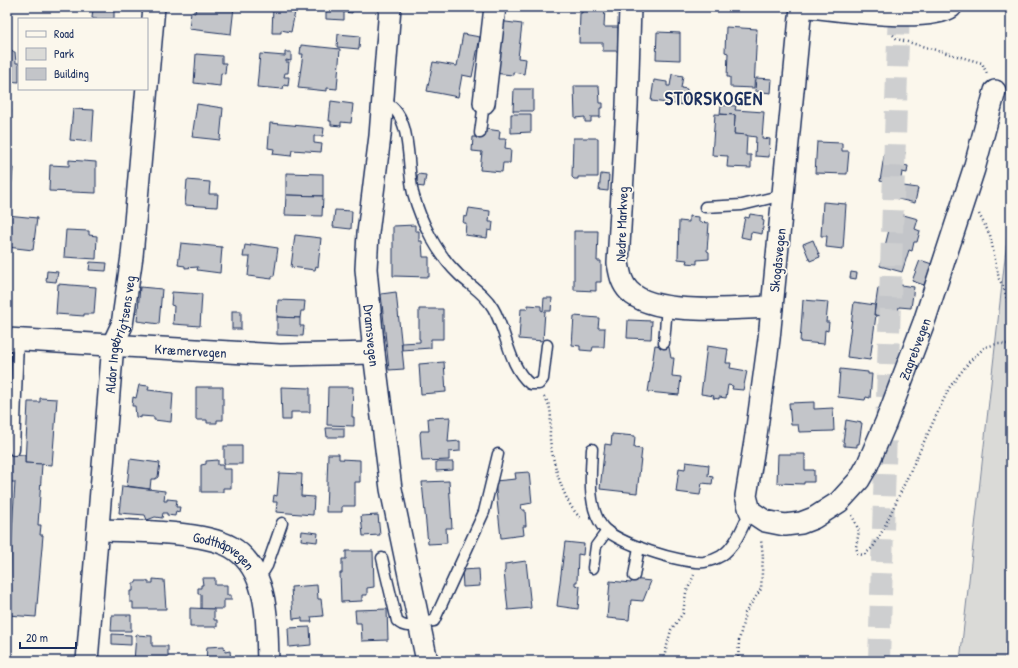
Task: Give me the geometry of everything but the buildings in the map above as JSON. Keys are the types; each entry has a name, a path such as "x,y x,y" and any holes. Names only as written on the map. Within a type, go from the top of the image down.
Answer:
{"street":[{"name":"Aldor Ingebrigtsens veg","path":"148,87 154,7"},
{"name":"Dramsvegen","path":"390,7 380,136 368,234 366,269 374,353 391,489 427,661"},
{"path":"484,103 495,7"},
{"name":"Nedre Markveg","path":"630,7 627,106 618,263 620,275 629,291 643,301 667,306 725,309 772,306"},
{"name":"Skogåsvegen","path":"753,513 746,496 747,481 756,435 772,306 801,7"},
{"path":"810,7 881,14 932,13 951,7"},
{"name":"Aldor Ingebrigtsens veg","path":"87,661 113,344 122,325 132,256 148,90"},
{"name":"Zagrebvegen","path":"753,513 764,521 777,524 785,525 801,523 814,518 839,502 859,480 873,454 924,322 966,196 984,137 995,91"},
{"name":"Kræmervegen","path":"13,339 280,355 374,353"},
{"name":"Godthåpvegen","path":"98,530 169,534 216,541 237,551 245,558 256,575 265,609 268,661"}],"lane":[{"path":"382,101 393,106 402,119 407,146 410,179 416,202 437,247 459,275 485,296 494,310 520,373 530,384 536,386 543,379 547,345"},
{"path":"480,133 484,103"},
{"path":"705,207 742,205 783,195"},
{"path":"664,343 667,306"},
{"path":"13,339 14,450"},
{"path":"592,449 591,491 594,506 605,529 623,541 679,560 704,562 716,559 727,551 753,513"},
{"path":"382,558 397,621 404,626 434,621 484,512 493,473 497,466 498,454"},
{"path":"256,575 264,571 267,566 282,523"},
{"path":"593,568 596,546 605,529"},
{"path":"634,576 639,547"}],"path":[{"path":"881,14 886,28 897,39 982,63 995,91"},
{"path":"966,196 980,214 990,235 999,279 1003,286 1011,312"},
{"path":"839,502 848,506 859,531 856,547 858,554 864,555 873,547 883,530 949,388 968,362 985,347 997,344 1011,344"},
{"path":"536,386 550,405 552,450 555,466 570,505 575,514 586,522 605,529"},
{"path":"738,661 739,641 745,613 761,589 763,576 763,550 753,513"},
{"path":"663,661 672,630 683,613 686,593 691,579 704,562"}],"green space":[{"path":"1011,204 1011,661 960,661"}],"tunnel":[{"path":"879,661 899,7"}],"district":[{"name":"STORSKOGEN","path":"714,98"}]}
